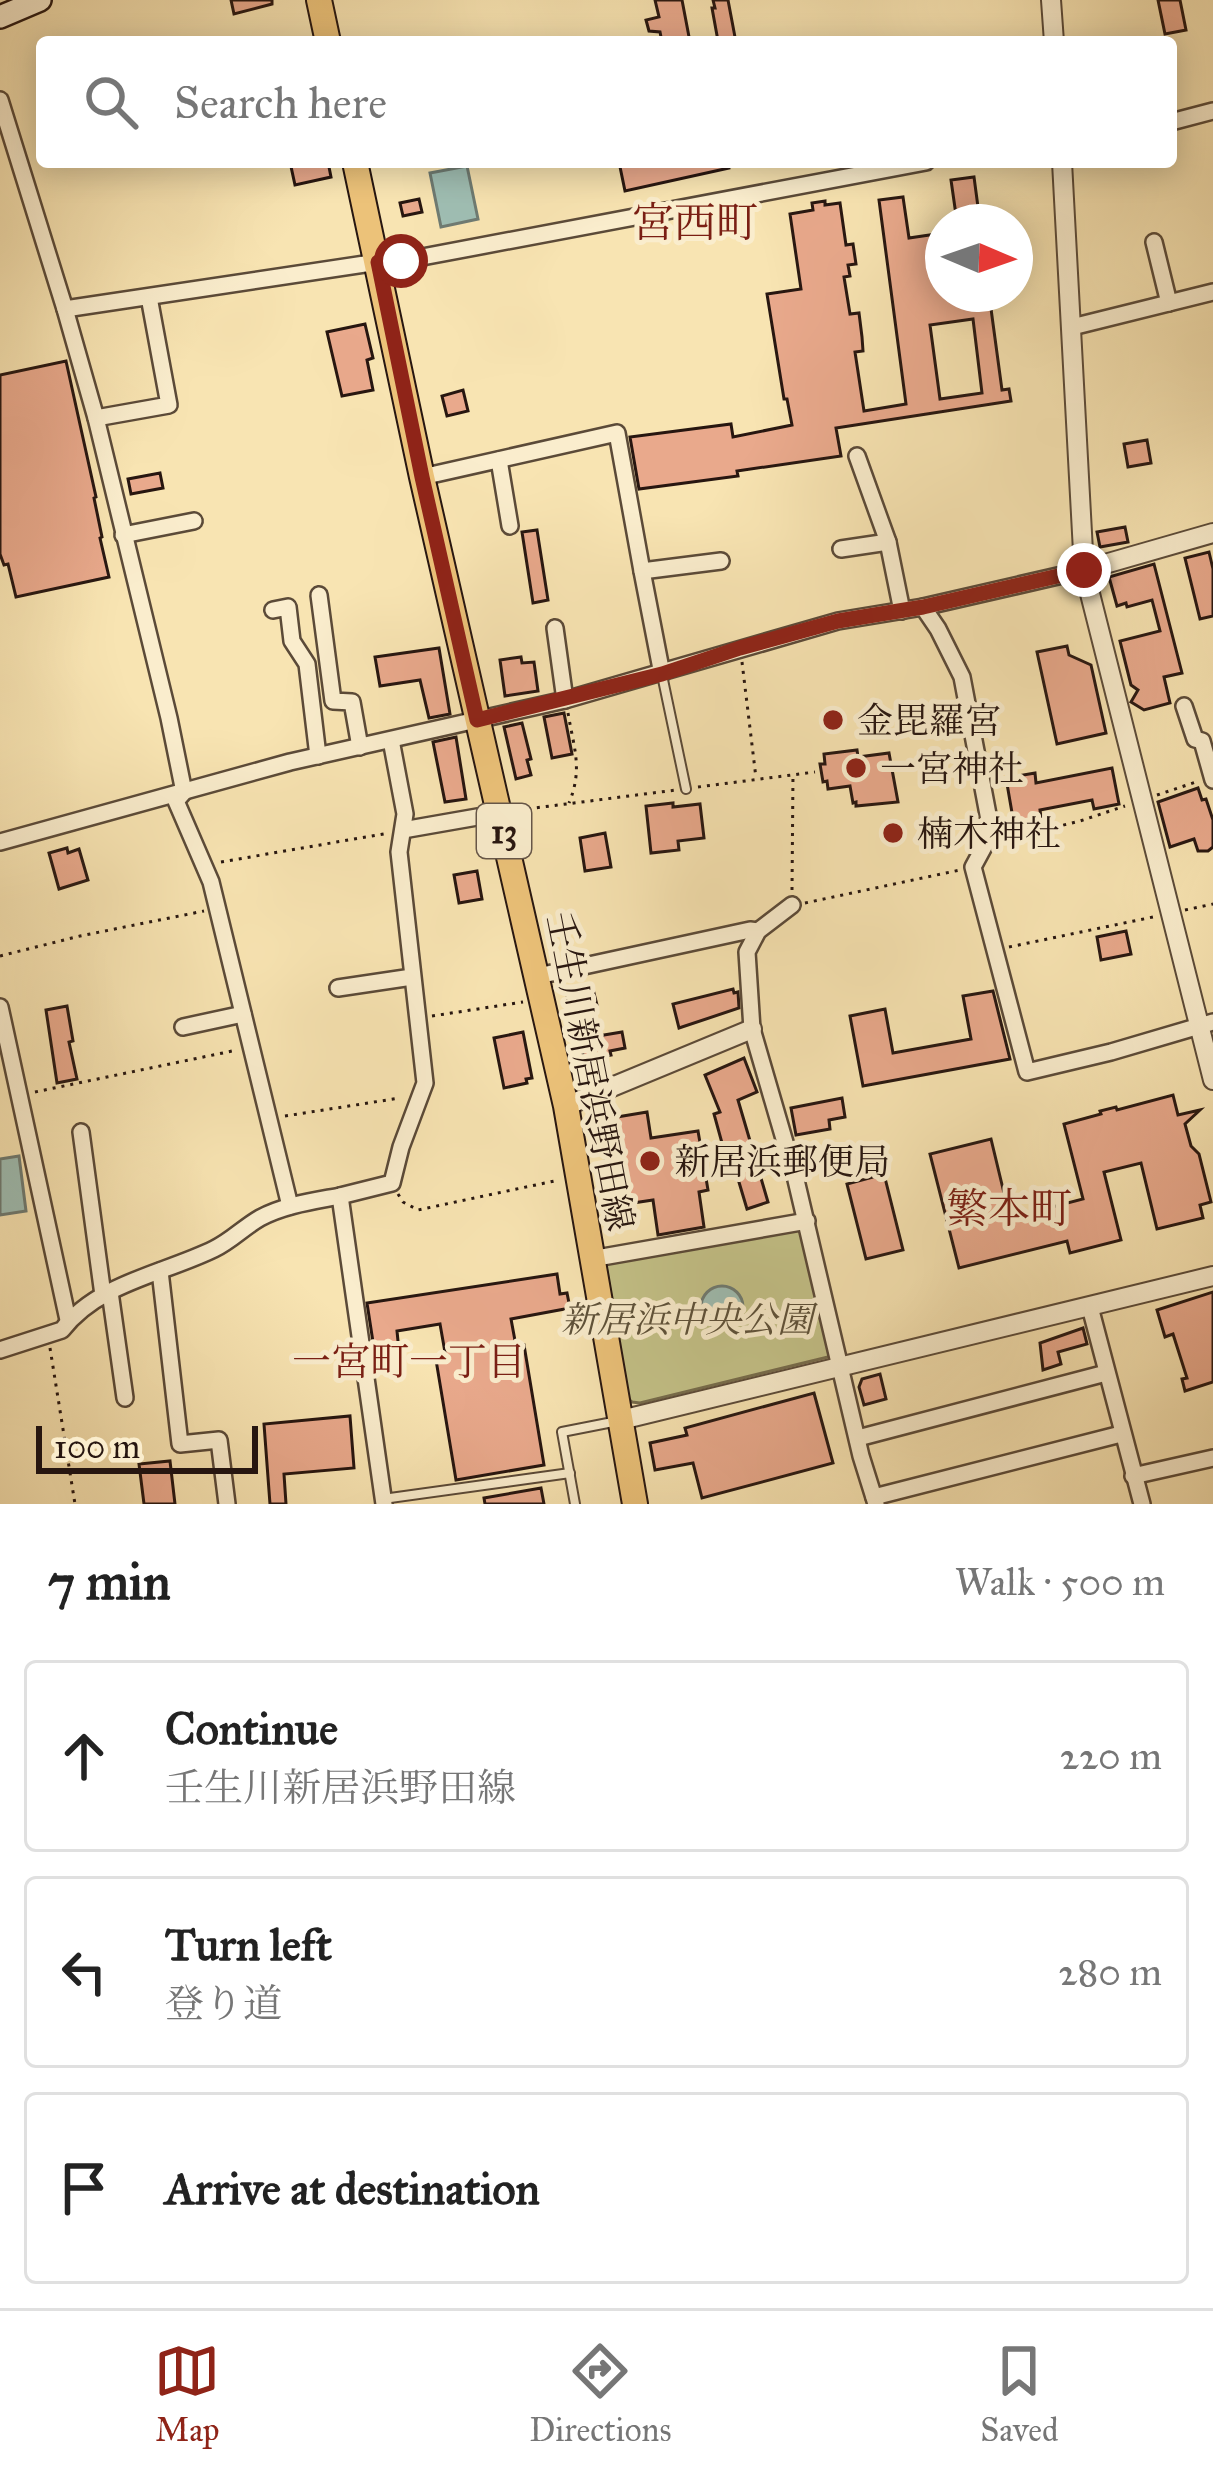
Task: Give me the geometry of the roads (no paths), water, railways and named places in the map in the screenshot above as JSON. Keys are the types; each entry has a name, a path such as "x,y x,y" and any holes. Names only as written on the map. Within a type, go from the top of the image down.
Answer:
{"main road":[{"path":"0,17 40,0"},
{"path":"319,0 327,36"},
{"name":"壬生川新居浜野田線","path":"356,168 566,1106 634,1504"}],"street":[{"path":"1052,0 1054,36"},
{"path":"0,100 96,418 184,792"},
{"path":"1177,121 1213,112"},
{"path":"65,308 401,261 894,168"},
{"path":"1063,168 1084,570 1172,913 1206,1024 1213,1080"},
{"path":"1154,242 1169,303"},
{"path":"1072,327 1213,292"},
{"path":"96,418 169,405 149,297"},
{"path":"422,477 617,433 662,674"},
{"path":"857,456 888,542 902,611"},
{"path":"499,460 510,526"},
{"path":"123,535 194,521"},
{"path":"0,842 318,756 566,700 838,621 1084,570 1213,533"},
{"path":"841,549 888,542"},
{"path":"642,571 721,561"},
{"path":"319,595 334,701 352,702 360,747"},
{"path":"273,610 288,607 292,641 307,664 318,756"},
{"path":"923,607 962,676 991,825 973,867 1027,1072 1206,1024"},
{"path":"555,628 566,700"},
{"path":"1184,706 1196,739 1208,740 1212,778"},
{"path":"0,1350 62,1330 68,1319 106,1293 216,1249 262,1217 392,1183 400,1147 425,1083 399,852 405,814 391,740"},
{"path":"184,792 176,801 205,865 290,1206"},
{"path":"403,830 500,813"},
{"path":"792,905 758,931 746,952 752,1029 807,1221 875,1500 1121,1434"},
{"path":"541,988 758,931"},
{"path":"338,988 412,977"},
{"path":"0,1007 68,1319"},
{"path":"183,1027 243,1014"},
{"path":"566,1106 752,1029"},
{"path":"81,1132 125,1398"},
{"path":"340,1196 384,1502"},
{"path":"591,1259 807,1221"},
{"path":"160,1271 180,1444 219,1440 226,1504"},
{"path":"621,1420 1213,1276"},
{"path":"1090,1307 1142,1504"},
{"path":"858,1438 1106,1373"},
{"path":"1133,1476 1213,1458"}],"lane":[{"path":"662,674 686,789"},
{"path":"575,1504 562,1432 621,1420"},
{"path":"384,1502 570,1473"},
{"path":"431,1492 433,1504"}],"water":[{"path":"467,168 478,219 441,227 430,173"},
{"path":"19,1156 26,1211 0,1215 0,1159"},
{"path":"722,1286 737,1292 743,1307 737,1322 722,1328 707,1322 701,1307 707,1292"}],"place":[{"name":"金毘羅宮","path":"833,720"},
{"name":"一宮神社","path":"856,768"},
{"name":"楠木神社","path":"893,833"},
{"name":"新居浜郵便局","path":"650,1161"}],"district":[{"name":"宮西町","path":"695,222"},
{"name":"繁本町","path":"1009,1208"},
{"name":"一宮町一丁目","path":"409,1361"}],"park label":[{"name":"新居浜中央公園","path":"687,1319"}]}
